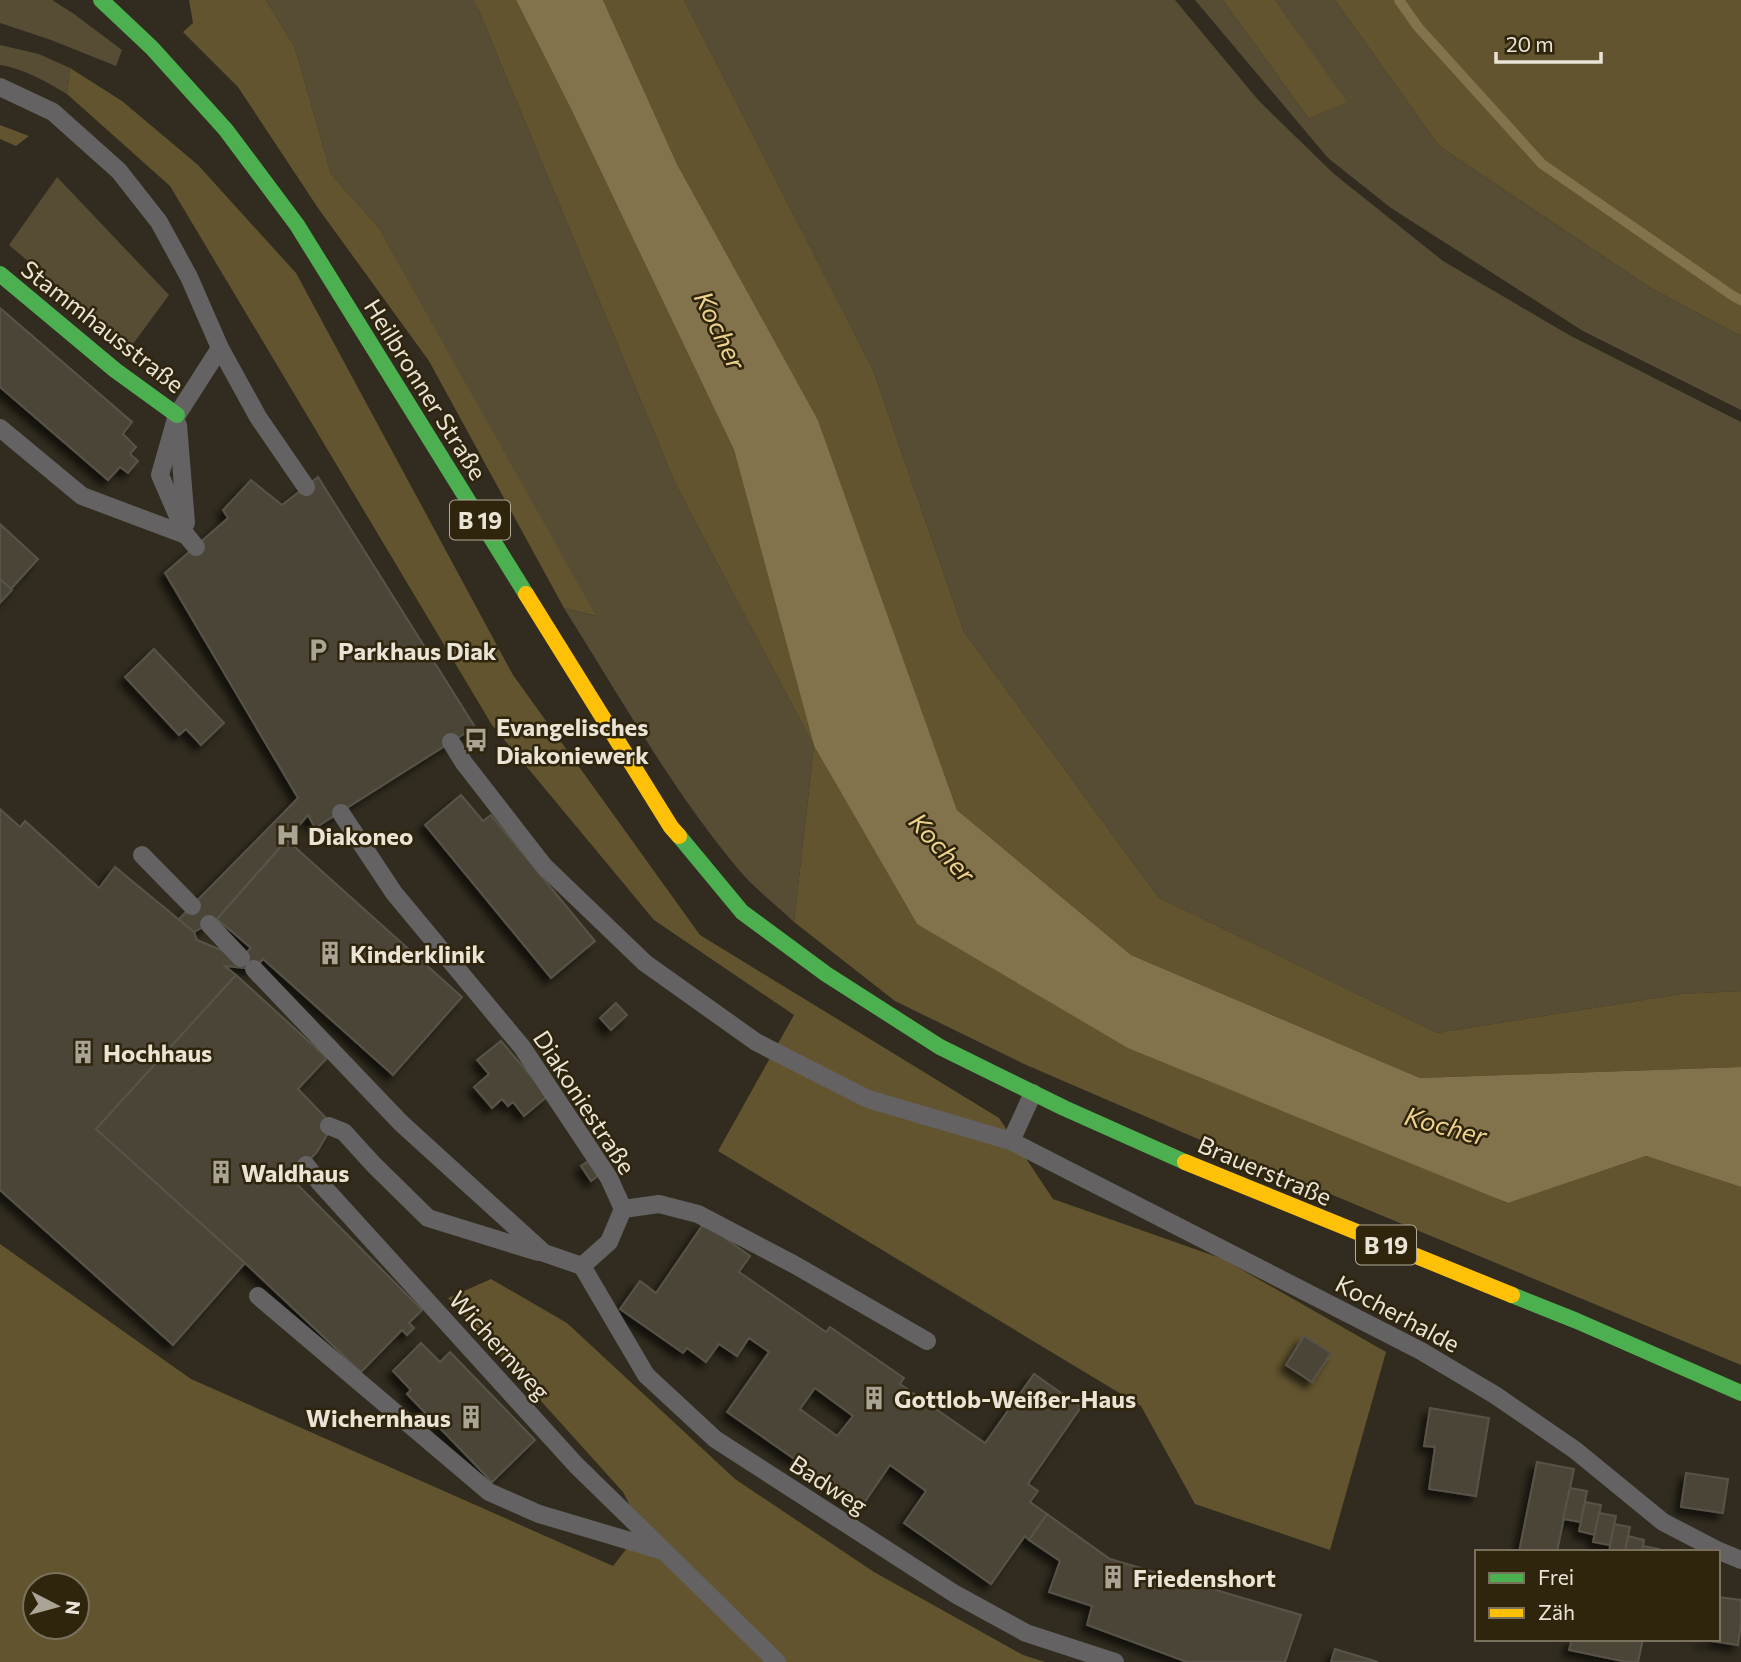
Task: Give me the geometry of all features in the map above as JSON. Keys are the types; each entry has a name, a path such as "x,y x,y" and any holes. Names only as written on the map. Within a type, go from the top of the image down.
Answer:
{"main road":[{"name":"Heilbronner Straße","path":"101,0 152,48 226,130 297,225 671,827 742,912 826,974"},
{"name":"Stammhausstraße","path":"0,274 115,370 177,415"},
{"name":"Brauerstraße","path":"826,974 940,1047 1033,1093 1200,1168 1577,1321 1741,1393"}],"lane":[{"path":"0,87 53,112 119,171 159,222 189,277 220,348 258,417 306,487"},
{"path":"0,428 82,496 191,541 160,475 177,415 220,348"},
{"path":"451,742 464,763 544,866 645,963 756,1042 868,1098 1012,1141 1033,1093"},
{"name":"Diakoniestraße","path":"341,813 394,893 522,1047 609,1178 623,1209 610,1242 582,1266"},
{"path":"142,855 192,906"},
{"path":"209,924 401,1123 544,1253"},
{"path":"328,1126 344,1132 428,1218 582,1266"},
{"name":"Kocherhalde","path":"1012,1141 1421,1351 1495,1395 1575,1450 1663,1522 1717,1550"},
{"name":"Wichernweg","path":"306,1165 320,1184 576,1465 778,1662"},
{"path":"623,1209 659,1204 698,1214 795,1265 927,1341"},
{"name":"Badweg","path":"582,1266 646,1375 715,1439 955,1594 1026,1633 1115,1662"},
{"name":"Wichernweg","path":"258,1296 489,1492 539,1514 664,1551"},
{"name":"Kocherhalde","path":"1720,1551 1741,1560"}],"shaded area":[{"path":"0,0 52,0 122,50 116,66 0,23"},
{"path":"189,0 266,0 295,48 331,174 379,228 596,616 564,608 429,361 318,208 238,87 183,32 193,23"},
{"path":"266,0 473,0 676,485 814,746 794,922 745,877 691,808 564,608 595,616 379,228 331,174 295,48"},
{"path":"473,0 516,0 734,450 814,746 676,485"},
{"path":"603,0 684,0 873,370 964,632 1158,897 1437,1033 1681,994 1741,991 1741,1067 1420,1078 1131,955 957,810 818,420 677,164"},
{"path":"684,0 1175,0 1259,101 1334,174 1443,261 1569,335 1741,422 1741,991 1681,994 1437,1033 1158,897 964,632 873,370"},
{"path":"1195,0 1223,0 1309,119 1346,102 1275,0 1335,0 1439,146 1651,288 1741,336 1741,410 1583,331 1391,208 1328,158"},
{"path":"1223,0 1275,0 1347,102 1309,119"},
{"path":"1335,0 1741,0 1741,336 1651,288 1439,146"},
{"path":"0,45 39,54 70,68 67,94 43,80 0,65"},
{"path":"70,68 122,101 198,165 296,273 513,675 700,935 999,1118 1053,1199 1223,1259 1386,1352 1330,1550 1195,1504 1141,1406 718,1151 794,1015 654,920 492,725 170,186 67,94"},
{"path":"0,125 29,136 16,146 0,139"},
{"path":"57,177 169,295 130,348 9,245"},
{"path":"814,746 917,924 1507,1203 1646,1156 1741,1187 1741,1365 1191,1136 1024,1064 895,1001 794,922"},
{"path":"0,1244 191,1379 613,1566 642,1529 623,1492 448,1298 491,1279 567,1323 735,1479 874,1572 1023,1655 1045,1662 0,1662"}],"water":[{"name":"Kocher","path":"516,0 603,0 677,164 818,420 957,810 1131,955 1420,1078 1741,1067 1741,1187 1646,1156 1508,1203 1128,1048 917,924 814,746 734,450"}],"building":[{"path":"0,308 132,422 123,434 136,447 130,454 138,461 128,473 120,467 108,480 0,387"},
{"name":"Parkhaus Diak","path":"318,477 475,727 315,828 308,815 217,919 194,932 178,920 298,798 165,573 228,518 223,510 251,480 282,505"},
{"path":"0,524 38,559 11,589 0,579"},
{"path":"0,579 12,590 0,603"},
{"path":"154,649 224,723 201,745 186,729 179,735 125,677"},
{"path":"461,795 483,821 491,815 595,941 551,978 425,825"},
{"name":"Hochhaus","path":"0,809 20,827 25,821 99,888 115,867 194,932 197,940 241,958 254,969 225,966 236,975 96,1129 245,1263 173,1345 0,1190"},
{"name":"Kinderklinik","path":"287,840 462,997 393,1075 263,959 254,969 241,958 251,948 217,919"},
{"name":"Waldhaus","path":"236,975 327,1058 298,1089 326,1118 329,1126 327,1135 317,1152 292,1179 422,1310 409,1323 414,1328 407,1335 402,1330 361,1372 96,1129"},
{"path":"616,1003 627,1015 611,1030 600,1018"},
{"path":"501,1041 548,1096 524,1116 513,1102 508,1106 502,1099 492,1108 474,1087 489,1074 477,1060"},
{"path":"590,1160 599,1175 591,1181 581,1166"},
{"name":"Gottlob-Weißer-Haus","path":"704,1223 750,1256 739,1272 826,1332 830,1327 904,1378 900,1384 985,1443 1034,1374 1081,1407 1028,1484 1038,1491 1030,1502 1047,1514 1029,1540 1025,1536 991,1584 904,1523 926,1491 890,1465 862,1506 727,1412 769,1352 749,1338 737,1356 719,1344 706,1362 687,1348 683,1353 620,1309 640,1281 656,1293","holes":["815,1388 853,1416 837,1436 800,1409"]},
{"path":"1304,1336 1331,1353 1312,1382 1286,1365"},
{"name":"Wichernhaus","path":"421,1343 440,1362 450,1352 535,1440 492,1482 407,1394 411,1390 393,1371"},
{"path":"1430,1408 1489,1418 1476,1496 1429,1489 1435,1447 1424,1446"},
{"path":"1537,1462 1574,1469 1557,1550 1519,1550"},
{"path":"1686,1473 1728,1479 1723,1513 1681,1507"},
{"path":"1570,1488 1587,1491 1581,1522 1563,1519"},
{"path":"1585,1502 1601,1505 1595,1535 1579,1531"},
{"path":"1599,1513 1616,1516 1610,1545 1593,1542"},
{"name":"Friedenshort","path":"1047,1514 1110,1559 1301,1615 1285,1662 1187,1662 1087,1625 1092,1606 1049,1592 1060,1561 1029,1540"},
{"path":"1614,1524 1630,1527 1625,1550 1609,1550"},
{"path":"1628,1536 1644,1540 1642,1550 1625,1550"},
{"path":"1643,1546 1659,1549 1659,1550 1642,1550"},
{"path":"1720,1597 1741,1600 1738,1645 1711,1641 1720,1641"},
{"path":"1571,1641 1643,1641 1638,1662 1569,1650"},
{"path":"1335,1649 1378,1662 1331,1662"}],"waterway":[{"path":"1399,0 1418,27 1542,164 1741,300"}],"traffic: fast":[{"path":"101,0 152,48 226,130 297,225 526,594"},
{"path":"0,274 115,370 177,415"},
{"path":"679,836 742,912 826,974 940,1047 1064,1108 1185,1162"},
{"path":"1512,1295 1741,1393"}],"traffic: slow":[{"path":"526,594 679,836"},
{"path":"1185,1162 1512,1295"}],"place":[{"name":"Parkhaus Diak","path":"318,650"},
{"name":"Evangelisches Diakoniewerk","path":"476,740"},
{"name":"Diakoneo","path":"288,835"},
{"name":"Kinderklinik","path":"330,953"},
{"name":"Hochhaus","path":"83,1052"},
{"name":"Waldhaus","path":"221,1172"},
{"name":"Gottlob-Weißer-Haus","path":"874,1398"},
{"name":"Wichernhaus","path":"471,1417"},
{"name":"Friedenshort","path":"1113,1577"}]}
